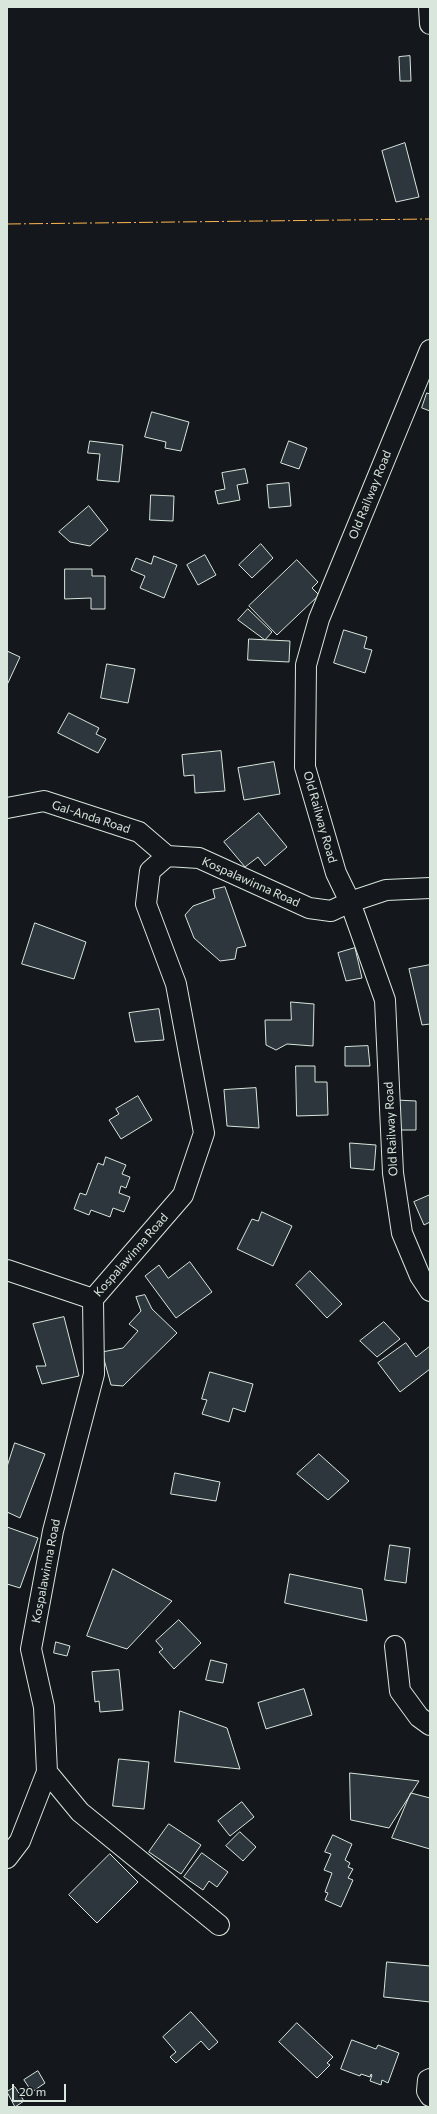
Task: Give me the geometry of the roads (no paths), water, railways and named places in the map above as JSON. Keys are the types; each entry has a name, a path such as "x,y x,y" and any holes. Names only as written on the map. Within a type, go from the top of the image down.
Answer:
{"street":[{"path":"429,7 430,24"},
{"name":"Old Railway Road","path":"430,350 319,619 306,665 305,767 336,874 350,902 385,1000 393,1173 402,1233 420,1276 430,1291"},
{"name":"Gal-Anda Road","path":"7,808 44,801 139,832 166,856"},
{"name":"Kospalawinna Road","path":"7,1858 20,1841 47,1772 44,1707 31,1650 53,1531 94,1374 92,1299 183,1195 204,1133 176,984 146,904 150,871 166,856 199,858 309,908 331,911 350,902 386,890 430,888"},
{"path":"7,1270 92,1299"},
{"path":"395,1646 400,1691 419,1717 430,1725"},
{"path":"47,1772 80,1812 219,1925"},
{"path":"430,2079 428,2080 427,2091 430,2096"}]}
